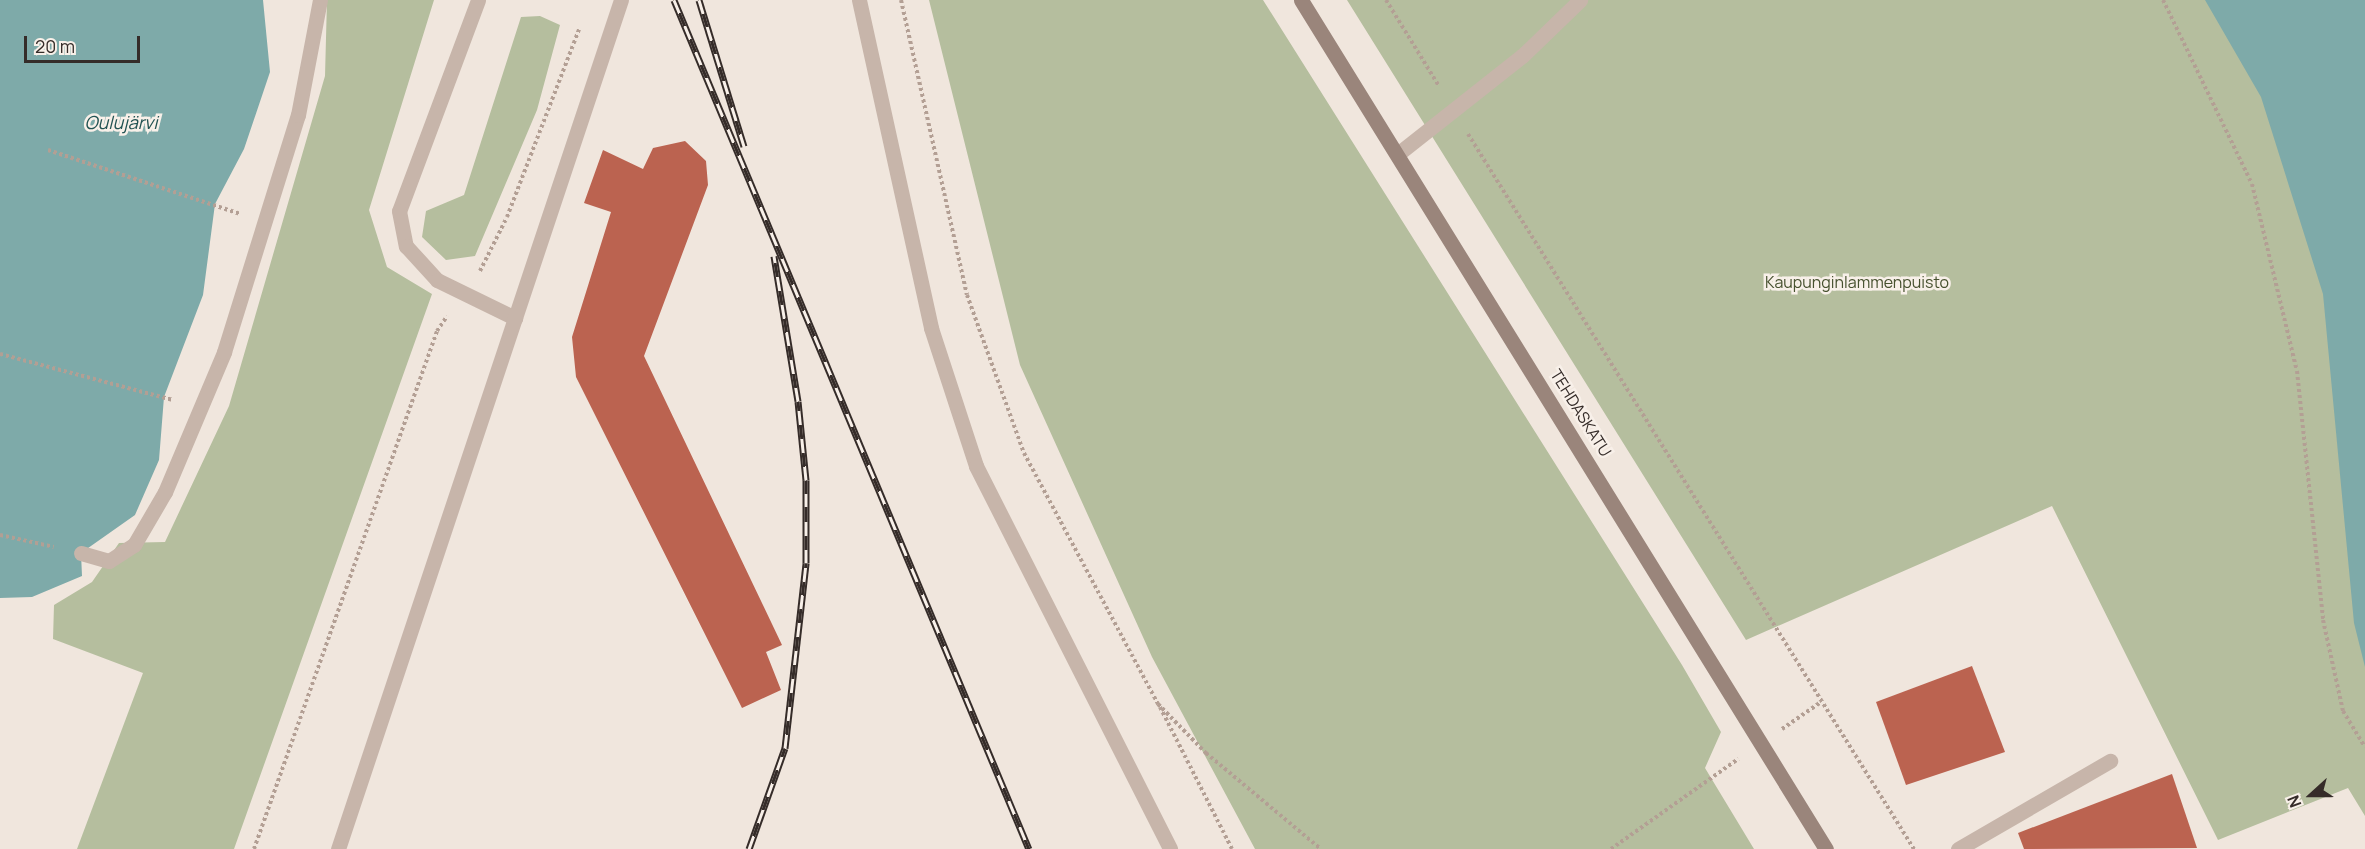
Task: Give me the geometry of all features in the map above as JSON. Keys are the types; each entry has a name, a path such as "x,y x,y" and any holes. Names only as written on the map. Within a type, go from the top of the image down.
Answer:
{"street":[{"path":"81,553 109,561 134,545 165,492 224,352 298,115 320,0"},
{"path":"478,0 399,211 406,246 437,280 515,318"},
{"path":"338,849 621,0"},
{"path":"859,0 931,328 976,466 1170,849"},
{"name":"TEHDASKATU","path":"1301,0 1399,153 1763,741 1826,849"},
{"path":"1399,153 1522,56 1580,0"},
{"path":"1958,849 2110,761"}],"path":[{"path":"901,0 967,295 993,374 1024,453 1158,704 1232,849"},
{"path":"1386,0 1914,849"},
{"path":"2163,0 2252,184 2297,370 2323,620 2343,711 2365,747"},
{"path":"254,849 437,331 461,292 482,269 507,217 582,22"},
{"path":"48,150 215,204"},
{"path":"0,354 164,397"},
{"path":"0,535 81,553"},
{"path":"1611,849 1821,702"},
{"path":"1158,704 1206,753 1321,849"}],"green space":[{"path":"327,0 434,0 369,210 387,267 432,294 234,849 77,849 143,673 53,639 54,605 92,582 119,543 165,542 229,406 325,76"},
{"path":"929,0 1263,0 1682,665 1721,732 1705,768 1754,849 1255,849 1152,657 1020,365"},
{"name":"Kaupunginlammenpuisto","path":"1347,0 2365,0 2365,816 2348,788 2218,840 2052,506 1746,640"},
{"path":"540,16 560,25 537,110 475,256 446,260 422,237 426,211 464,195 521,17"}],"water":[{"name":"Oulujärvi","path":"0,0 263,0 270,72 244,149 215,204 203,295 164,397 159,460 135,515 81,553 82,576 32,597 0,598"},
{"path":"2205,0 2365,0 2365,667 2354,623 2323,294 2261,97"}],"building":[{"path":"685,141 706,161 708,185 644,356 782,645 766,652 781,690 742,708 576,377 572,337 611,212 584,203 603,150 643,169 653,148"},
{"path":"1972,666 2005,752 1906,785 1876,702"},
{"path":"2172,774 2197,848 2024,849 2018,833"}],"railway":[{"path":"674,0 1029,849"},
{"path":"699,0 744,146"},
{"path":"749,849 785,748 806,563 806,480 798,401 774,256"}]}
